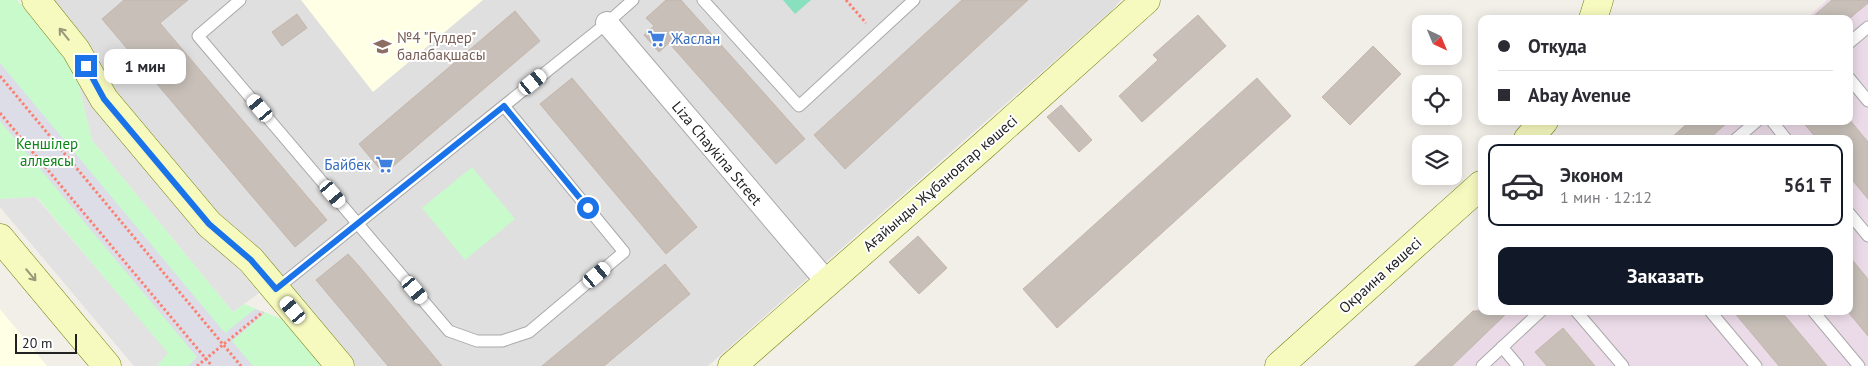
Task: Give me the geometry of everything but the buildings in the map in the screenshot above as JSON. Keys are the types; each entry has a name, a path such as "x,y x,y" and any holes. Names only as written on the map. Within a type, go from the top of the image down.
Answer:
{"street":[{"path":"36,0 76,50 104,99 209,224 251,260 340,366"},
{"name":"Ағайынды Жұбановтар көшесі","path":"732,366 984,146 1146,0"},
{"path":"1594,15 1599,0"},
{"name":"Liza Chaykina Street","path":"607,23 827,282"},
{"path":"1532,135 1540,125"},
{"name":"Окраина көшесі","path":"1279,366 1478,188"},
{"path":"0,238 106,366"}],"lane":[{"path":"240,0 198,36 449,331 477,341 502,341 529,332 624,252 504,106"},
{"path":"279,292 358,223 633,0"},
{"path":"703,0 799,106 914,0"},
{"path":"1853,40 1868,27"},
{"path":"1853,83 1868,101"},
{"path":"1741,135 1752,125"},
{"path":"1775,125 1783,135"},
{"path":"1853,218 1868,236"},
{"path":"1482,366 1537,315"},
{"path":"1579,315 1624,366"},
{"path":"1713,315 1756,366"},
{"path":"1815,315 1859,366"},
{"path":"1502,347 1518,366"}],"path":[{"path":"846,0 876,35"},
{"path":"0,76 241,366"},
{"path":"0,113 212,366"},
{"path":"197,366 279,292"}],"shaded area":[{"path":"52,0 1121,0 1110,12 708,366 356,366 243,235 209,207 108,88"},
{"name":"№4 \"Гүлдер\" балабақшасы","path":"301,0 483,0 373,92"},
{"path":"1827,0 1868,0 1868,366 1413,366 1478,309 1478,315 1853,315 1853,135 1674,135 1686,125 1853,125 1853,15 1810,15"},
{"path":"0,63 225,333 255,309 265,313 232,341 253,366 188,366 197,357 0,121"},
{"path":"75,69 259,293 233,312 92,140"},
{"path":"36,197 168,353 157,366 134,366 0,207 0,199"},
{"path":"0,309 47,366 0,366"}],"green space":[{"name":"Кеншілер аллеясы","path":"0,0 17,0 75,69 92,140 233,312 244,304 294,324 329,366 157,366 167,353 37,197 0,199"},
{"path":"783,0 811,0 795,14"},
{"path":"472,167 515,219 465,260 422,208"}],"place":[{"name":"Жаслан","path":"657,38"},
{"name":"№4 \"Гүлдер\" балабақшасы","path":"383,46"},
{"name":"Байбек","path":"385,164"}],"route":[{"path":"86,66 104,99 209,224 251,260 276,289 504,106 588,208"}]}
